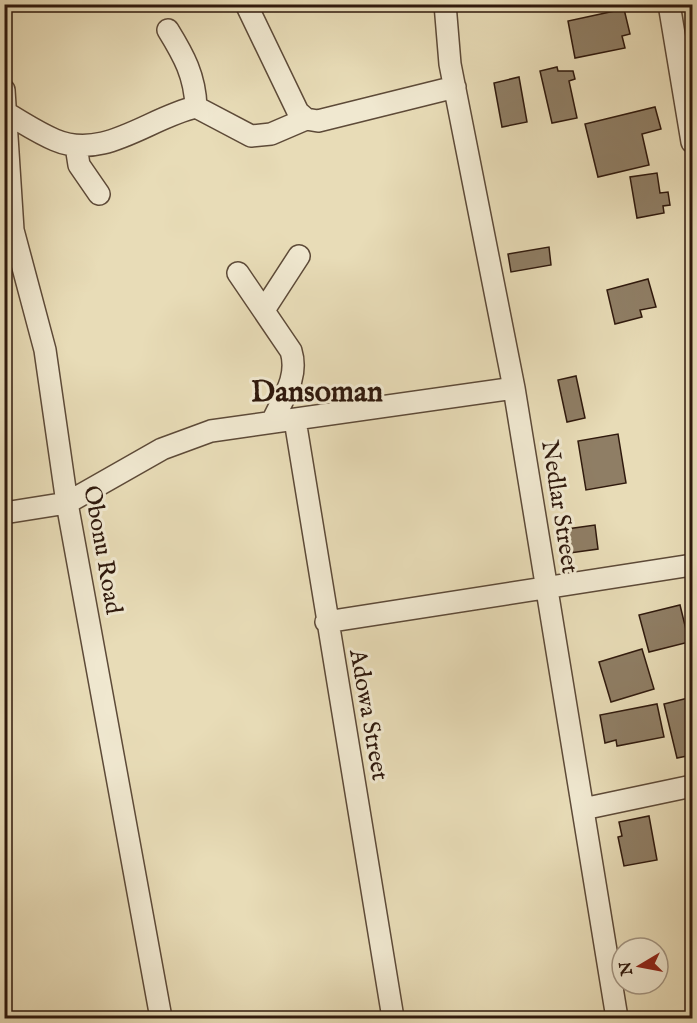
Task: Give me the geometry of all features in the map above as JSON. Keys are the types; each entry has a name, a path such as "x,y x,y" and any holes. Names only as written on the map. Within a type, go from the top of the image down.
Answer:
{"street":[{"path":"246,4 298,112 306,119 318,121 455,87"},
{"name":"Nedlar Street","path":"445,4 455,87 514,388 617,1018"},
{"path":"669,4 689,106 693,142"},
{"path":"168,30 186,58 193,75 196,107"},
{"name":"Obonu Road","path":"4,90 13,230 45,351 67,503 161,1018"},
{"path":"6,113 56,140 76,146 103,144 196,107 251,136 271,135 306,119"},
{"path":"76,146 79,165 99,194"},
{"path":"264,310 299,256"},
{"path":"238,273 291,351 294,362 294,372 272,422"},
{"path":"4,513 67,503 162,449 211,432 514,388"},
{"name":"Adowa Street","path":"294,420 393,1018"},
{"path":"326,622 693,565"},
{"path":"583,809 693,786"}],"building":[{"path":"624,9 630,34 622,36 625,48 575,58 568,21"},
{"path":"557,67 558,71 573,71 575,79 569,81 577,118 552,123 540,71"},
{"path":"519,77 527,122 502,127 494,83"},
{"path":"655,107 661,129 642,134 649,165 598,177 585,124"},
{"path":"657,173 660,193 668,192 670,205 663,206 664,213 637,218 630,177"},
{"path":"549,247 551,265 511,272 508,254"},
{"path":"648,279 656,307 640,310 642,317 615,324 607,290"},
{"path":"576,376 585,418 567,422 558,380"},
{"path":"618,434 626,483 586,490 578,441"},
{"path":"595,525 598,549 570,553 567,529"},
{"path":"680,605 689,642 649,652 639,615"},
{"path":"642,649 654,689 611,702 599,662"},
{"path":"692,697 692,755 677,758 664,704"},
{"path":"657,704 664,737 617,746 616,740 605,743 600,715"},
{"path":"692,803 692,836 686,804"},
{"path":"649,816 657,860 624,866 618,837 622,836 619,822"}],"district":[{"name":"Dansoman","path":"317,393"}]}
